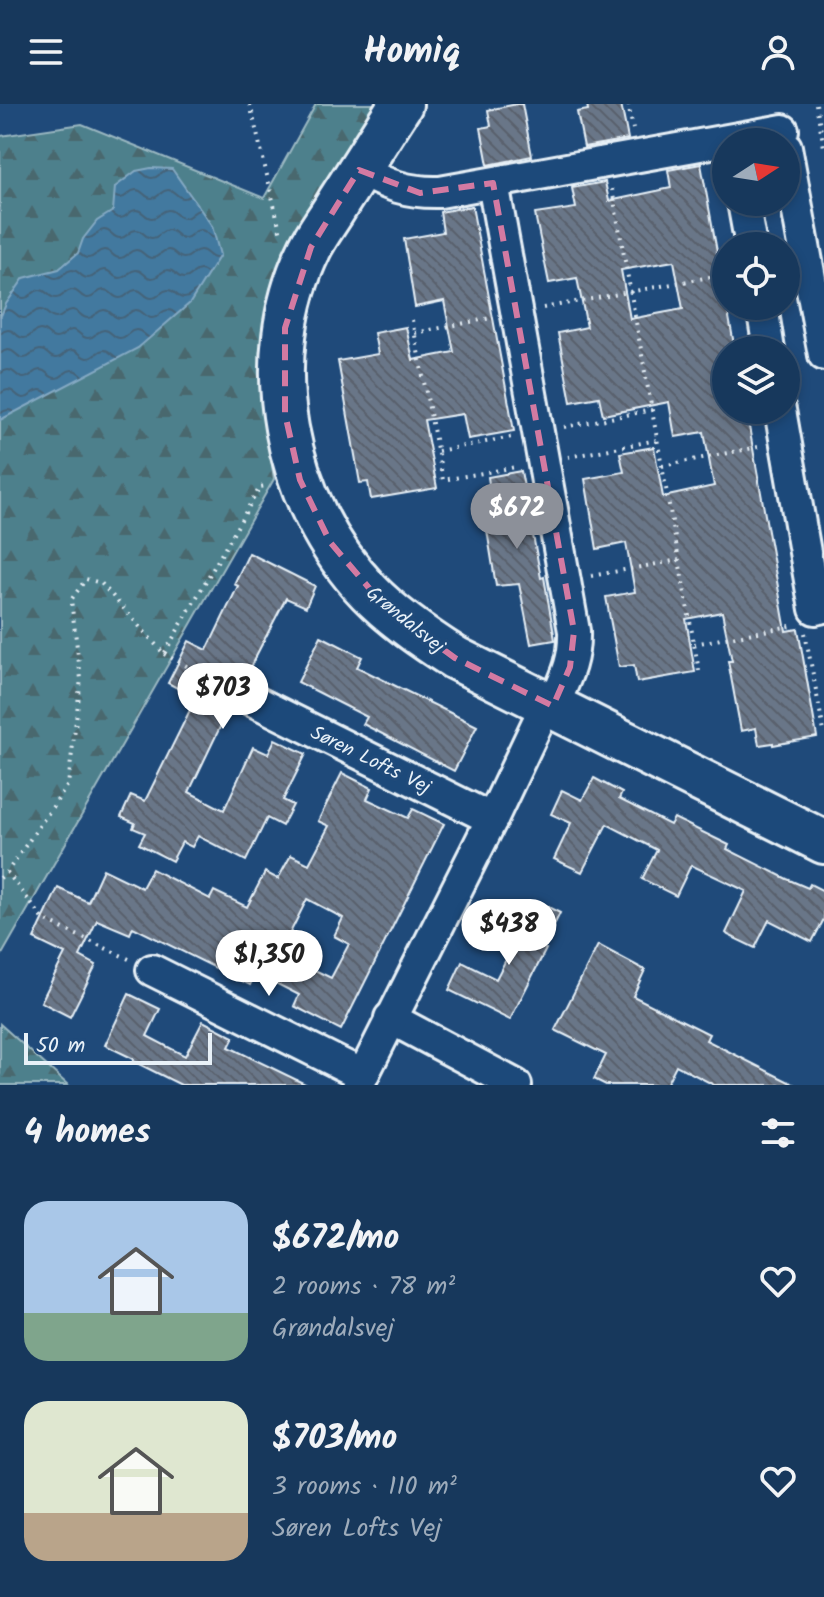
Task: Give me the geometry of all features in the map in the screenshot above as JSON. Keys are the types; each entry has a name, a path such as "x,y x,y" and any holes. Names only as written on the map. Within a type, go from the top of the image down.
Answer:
{"street":[{"name":"Grøndalsvej","path":"401,104 311,247 291,300 282,356 285,414 300,480 330,542 368,591 386,608 455,658 824,842"},
{"path":"359,170 402,189 420,193 440,192 712,145"},
{"path":"152,970 361,1080 570,667 574,631 493,183"},
{"path":"799,216 824,355"},
{"path":"782,424 815,609 824,607"},
{"name":"Søren Lofts Vej","path":"250,699 492,819"},
{"path":"390,1018 516,1085"}],"path":[{"path":"250,104 283,242 304,264"},
{"path":"816,104 824,147"},
{"path":"607,163 699,671"},
{"path":"415,333 712,277"},
{"path":"412,320 443,480 657,440"},
{"path":"662,466 761,447"},
{"path":"164,654 260,487 300,480"},
{"path":"565,581 679,560"},
{"path":"0,878 68,785 81,679 71,600 86,579 101,583 164,654 250,699"},
{"path":"694,644 803,624 824,732"},
{"path":"7,872 44,920 152,970"}],"highlighted area":[{"path":"359,170 420,193 493,183 574,631 570,667 553,706 455,658 386,608 330,542 300,480 285,414 285,328 311,247"}],"green space":[{"path":"316,104 375,104 301,221 273,295 266,425 274,479 0,958 0,136 82,124 264,198"},
{"path":"0,1024 68,1085 0,1085"}],"water":[{"path":"172,169 212,226 220,255 190,303 138,348 0,420 0,318 6,304 24,278 59,269 78,253 83,239 97,221 113,211 115,187 136,171"}],"building":[{"path":"522,104 532,156 488,165 481,128 491,126 488,110"},
{"path":"587,104 621,104 628,139 584,147 577,112 588,110"},
{"path":"701,164 713,232 712,320 730,320 732,336 712,336 712,424 749,424 786,631 798,629 817,737 759,745 756,728 741,731 722,612 686,619 695,672 637,682 634,665 619,667 606,597 635,592 626,543 597,549 585,479 624,472 620,453 654,447 663,497 714,486 704,432 675,437 669,402 603,415 599,397 571,402 558,333 587,327 577,278 549,283 535,214 576,208 572,188 605,182 609,201 671,188 668,170","holes":["674,261 683,309 630,319 621,270"]},
{"path":"472,206 514,431 468,439 463,414 424,420 437,488 371,499 368,482 360,483 338,361 378,354 374,333 406,327 413,360 454,352 444,301 415,307 404,239 443,232 440,212"},
{"path":"521,471 555,640 531,644 519,584 496,586 482,499 491,498 488,477"},
{"path":"249,553 315,586 306,607 286,598 247,673 240,669 216,718 223,721 189,792 224,810 253,747 268,754 275,739 306,754 283,800 293,805 282,826 267,818 246,861 198,836 192,847 182,842 172,861 139,844 145,833 133,828 135,823 121,817 131,795 145,801 196,698 168,683 189,641 207,650 238,586 234,584"},
{"path":"321,636 362,657 357,667 477,726 454,771 363,724 367,717 298,682"},
{"path":"342,773 372,788 367,799 408,818 413,809 444,824 341,1030 294,1006 299,995 260,975 250,985 133,927 130,934 97,920 80,956 96,965 70,1017 41,1002 65,954 34,939 58,888 88,902 103,869 142,888 152,869 210,899 214,891 247,907 265,872 278,879 291,855 309,864 329,826 318,821","holes":["307,899 343,918 334,936 349,944 331,978 282,954"]},
{"path":"594,778 622,793 619,799 670,825 674,818 787,879 824,891 824,919 812,942 769,920 755,948 728,935 726,933 746,891 691,865 676,896 642,879 657,850 607,824 582,872 554,859 571,823 551,814 562,790 582,800"},
{"path":"536,901 560,913 543,948 546,949 510,1020 449,990 462,962 496,979"},
{"path":"598,945 645,970 633,996 709,1034 706,1040 795,1085 714,1085 676,1065 666,1085 606,1085 594,1079 606,1055 555,1030"},
{"path":"129,994 160,1009 147,1036 185,1056 203,1021 234,1037 229,1047 307,1085 181,1085 133,1061 105,1045"}]}
